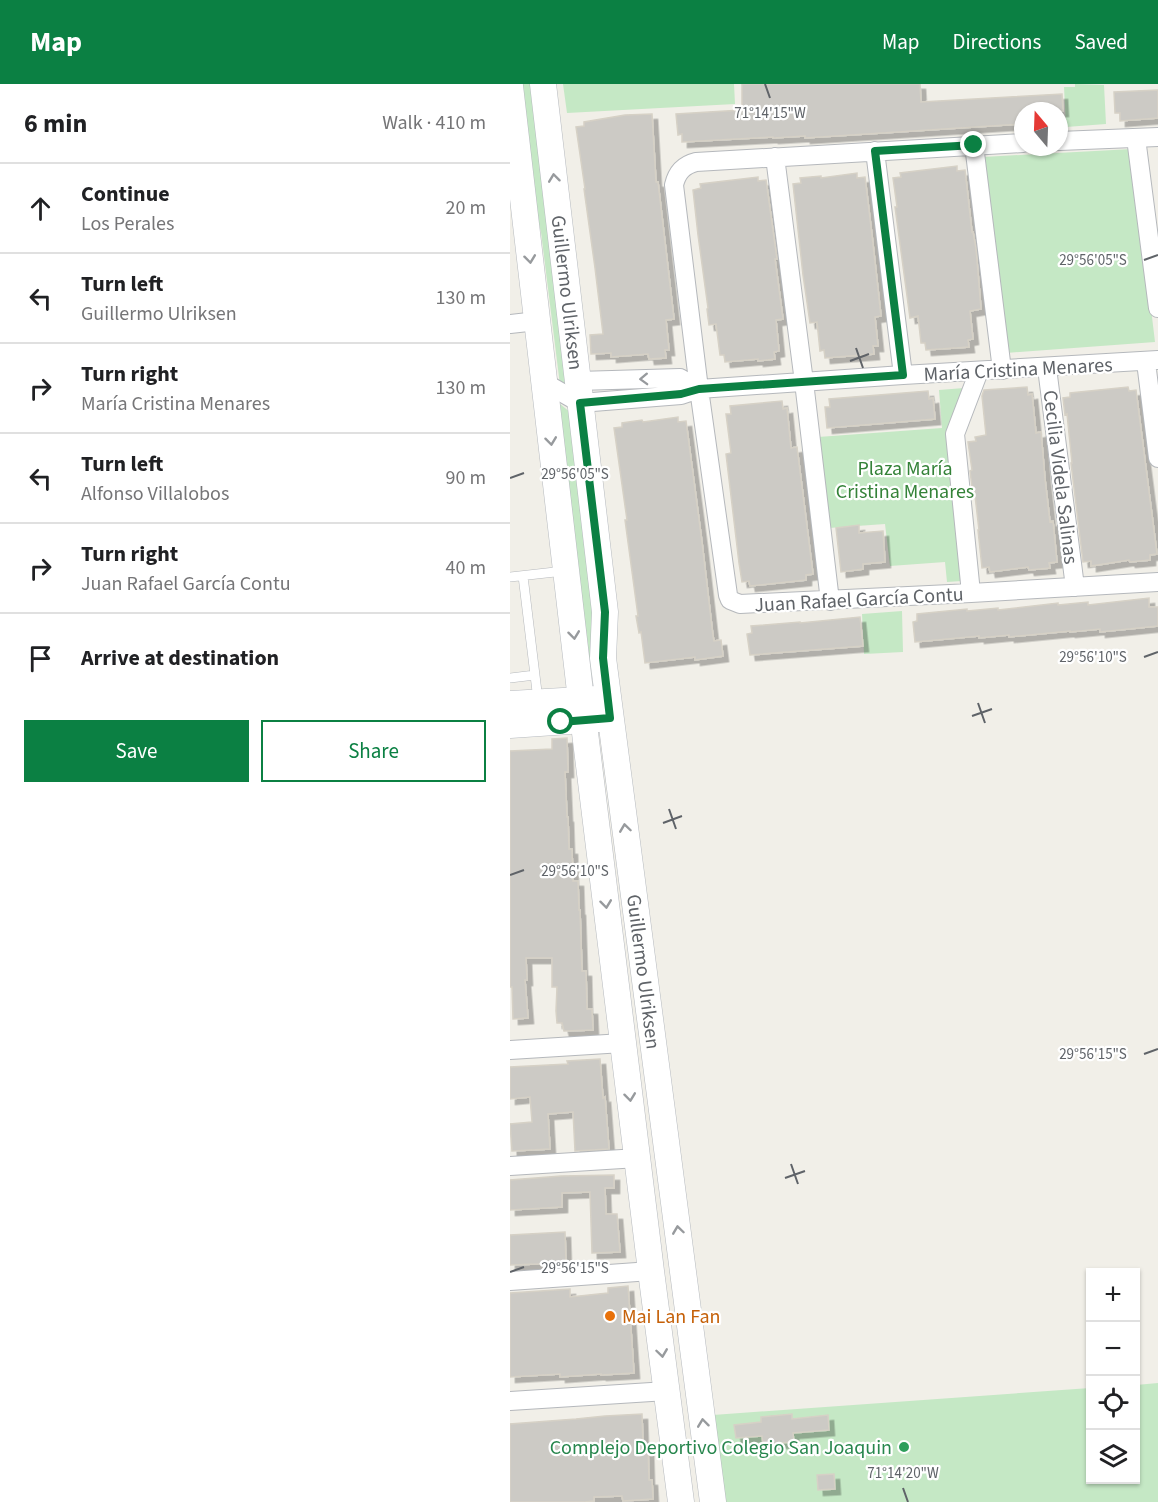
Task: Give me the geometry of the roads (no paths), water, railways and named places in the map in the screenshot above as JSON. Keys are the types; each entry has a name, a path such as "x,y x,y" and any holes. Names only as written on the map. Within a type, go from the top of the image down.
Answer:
{"main road":[{"name":"Guillermo Ulriksen","path":"543,84 605,612 603,658 713,1502"},
{"name":"Guillermo Ulriksen","path":"510,86 516,202 537,321 545,383 623,1043 681,1502"},
{"path":"510,705 538,703 583,710"},
{"path":"510,725 583,710 609,708"}],"street":[{"path":"1068,141 1158,137"},
{"path":"1136,138 1158,308"},
{"name":"Juan Rafael García Contu","path":"1014,143 696,162 690,163 681,170 675,179 699,389 726,590 730,600 740,604 1158,582"},
{"path":"974,145 1002,370"},
{"path":"875,151 903,375"},
{"path":"775,157 830,601"},
{"path":"510,324 537,321"},
{"path":"1152,361 1158,458"},
{"name":"María Cristina Menares","path":"579,392 681,394 699,389 1152,361"},
{"name":"Cecilia Videla Salinas","path":"1047,368 1075,587"},
{"path":"971,593 955,434 979,371"},
{"path":"545,383 579,392"},
{"path":"510,1050 623,1043"},
{"path":"510,1166 638,1158"},
{"path":"510,1281 651,1271"},
{"path":"510,1401 666,1391"}],"lane":[{"path":"510,577 566,571"},
{"path":"523,576 538,703"},
{"path":"510,678 535,675"}],"place":[{"name":"Mai Lan Fan","path":"610,1316"},
{"name":"Complejo Deportivo Colegio San Joaquin","path":"904,1447"}],"park label":[{"name":"Plaza María Cristina Menares","path":"905,480"}]}
